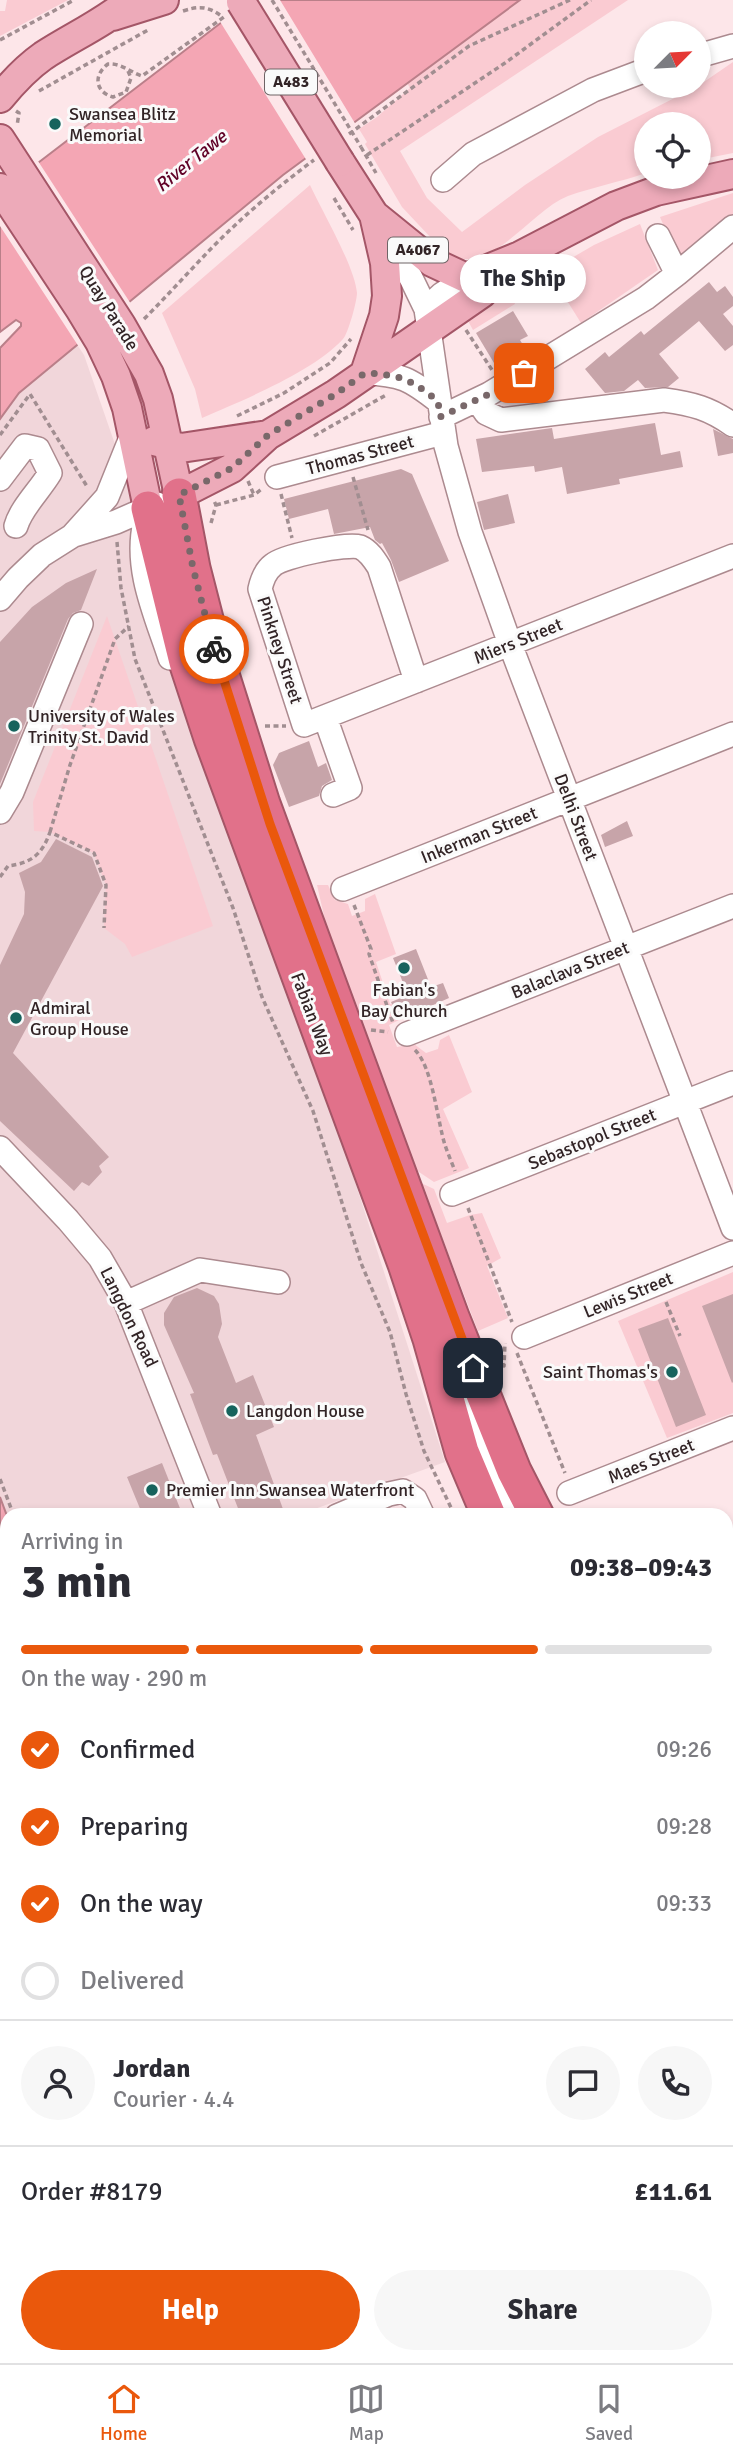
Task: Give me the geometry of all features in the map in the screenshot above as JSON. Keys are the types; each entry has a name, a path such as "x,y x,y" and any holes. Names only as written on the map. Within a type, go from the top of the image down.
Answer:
{"highway":[{"name":"Fabian Way","path":"179,495 206,620 238,729 292,885 452,1317 514,1471 533,1508"},
{"name":"Fabian Way","path":"148,508 186,662 211,738 405,1264 430,1339 462,1452 486,1508"}],"main road":[{"name":"A483","path":"237,3 356,155 364,225 385,263 387,296 384,316 365,373"},
{"path":"0,98 18,76 121,8 166,13"},
{"path":"0,66 44,57"},
{"name":"Quay Parade","path":"0,139 5,184 111,334 149,374 170,447 179,495"},
{"name":"A4067","path":"364,225 466,278 520,257 616,206 656,191 731,175"},
{"name":"A4067","path":"428,319 482,293 520,257"},
{"path":"179,495 232,468 268,435 365,373 428,319"},
{"name":"Quay Parade","path":"111,334 148,508"},
{"path":"130,421 155,442 170,447 193,447 268,435"}],"street":[{"path":"711,52 733,46"},
{"path":"443,180 473,154 593,90 634,75"},
{"name":"Delhi Street","path":"364,225 411,278 428,319 440,417 470,532 510,644 733,1228"},
{"name":"Thomas Street","path":"277,477 348,458 477,400 646,298 733,227"},
{"path":"658,236 677,274"},
{"path":"428,319 450,287 466,278"},
{"path":"365,373 412,380 440,417"},
{"path":"477,400 486,413 501,420 664,400 690,403 709,409 733,425"},
{"path":"72,536 107,497 130,421"},
{"path":"0,479 24,446 38,449 50,473 36,495 8,526 42,555"},
{"path":"0,599 42,555 72,536 116,522 179,495"},
{"path":"148,508 141,553 145,582 198,743 409,1318 432,1402 470,1508"},
{"name":"Pinkney Street","path":"333,795 350,788 314,721 260,589 262,578 271,566 281,560 349,545 360,547 371,554"},
{"path":"371,554 379,567 416,681"},
{"name":"Miers Street","path":"314,721 733,556"},
{"path":"0,812 12,792 81,624"},
{"name":"Inkerman Street","path":"343,888 733,734"},
{"name":"Balaclava Street","path":"407,1034 733,906"},
{"name":"Sebastopol Street","path":"452,1194 733,1083"},
{"name":"Langdon Road","path":"0,1148 100,1258 126,1303 207,1508"},
{"name":"Lewis Street","path":"523,1337 733,1253"},
{"path":"126,1303 200,1270 278,1282"},
{"path":"452,1317 465,1382 483,1448 509,1508"},
{"name":"Maes Street","path":"569,1493 733,1428"},
{"path":"356,1508 403,1491 415,1499 419,1508"}],"path":[{"path":"0,40 74,0"},
{"path":"202,0 202,7"},
{"path":"272,0 356,155 505,63 591,0"},
{"path":"35,92 102,56 166,13 202,7 211,9 237,3"},
{"path":"102,56 108,64 122,66 142,76 214,24"},
{"path":"108,64 102,69 97,83 105,95 120,96 126,92 131,78 128,71"},
{"path":"334,198 364,225"},
{"path":"463,325 502,386"},
{"path":"237,416 284,393 331,363 355,334"},
{"path":"0,435 30,394 92,495 97,490 107,497"},
{"path":"348,458 369,535 371,554"},
{"path":"216,505 254,495 277,477 296,557"},
{"path":"116,522 121,588 135,659 233,908 262,997 313,1111 361,1263 390,1332 406,1394 425,1451 452,1508"},
{"path":"0,877 8,866 23,864 38,857 50,832 115,639 129,626"},
{"path":"253,726 314,721"},
{"path":"50,832 94,853 106,885 104,928"},
{"path":"362,1029 407,1034"},
{"path":"658,1284 680,1336"},
{"path":"486,1333 504,1366 505,1326 523,1337"},
{"path":"0,1479 11,1508"}],"shaded area":[{"path":"7,0 68,0 0,36 0,11 5,11"},
{"path":"520,0 628,0 400,151 427,198 462,232 525,185 598,137 634,119 634,177 568,196 540,214 496,249 481,256 465,259 448,256 402,207 359,129 410,88 407,83"},
{"path":"733,62 733,153 711,157 711,112 647,112 674,98 711,98 711,77"},
{"path":"310,185 355,282 357,297 345,336 330,351 296,374 202,418 195,389 162,313"},
{"path":"733,193 733,224 683,256 675,253 660,217"},
{"path":"640,224 658,270 581,323 551,275 513,298 515,304 473,330 467,319 594,245"},
{"path":"76,343 84,355 160,574 445,1462 317,1508 4,1508 0,1497 0,419 19,393"},
{"path":"107,616 213,926 132,957 125,944 104,928 106,885 94,853 50,832 34,831 33,802"},
{"path":"317,885 328,885 335,900 348,904 352,916 365,911 365,899 375,894 396,954 376,962 390,1004 395,1004 399,1020 389,1025 397,1047 414,1044 426,1053 438,1049 440,1040 449,1035 472,1092 443,1109 469,1168 434,1182 416,1170 327,929"},
{"path":"421,1183 434,1189 447,1223 482,1213 501,1258 487,1266 508,1318 478,1331"},
{"path":"733,1272 733,1413 667,1438 618,1321"}],"water":[{"name":"River Tawe","path":"254,0 520,0 283,175 19,393 0,419 0,348 21,323 16,320 0,332 0,192"}],"pier":[{"path":"248,0 280,0 356,125 307,161 219,20"},
{"path":"36,158 131,304 79,347 0,226 0,189"}],"building":[{"path":"709,282 717,292 725,286 733,297 733,306 723,314 733,326 733,345 725,351 699,321 659,354 679,378 668,387 645,388 638,380 624,391 605,393 585,369 605,352 609,357 641,331 644,335"},
{"path":"513,311 528,336 520,340 526,350 497,368 476,333"},
{"path":"655,423 661,455 680,451 683,467 619,479 620,484 567,494 562,467 535,472 534,466 482,472 476,439 552,428 554,439"},
{"path":"713,429 733,439 733,453 718,456"},
{"path":"401,469 412,474 449,561 399,582 391,560 382,543 375,540 370,527 334,534 328,509 289,519 284,499"},
{"path":"508,494 515,523 484,530 477,502"},
{"name":"University of Wales Trinity St. David","path":"97,569 81,610 68,619 0,784 0,642 32,607 66,583"},
{"path":"309,741 318,767 326,763 332,780 322,786 319,796 289,807 273,765 279,753"},
{"path":"627,821 633,836 605,847 601,835"},
{"name":"Admiral Group House","path":"56,839 92,857 103,886 13,1053 109,1157 99,1166 102,1172 89,1186 82,1182 74,1191 0,1121 0,965 24,914 25,892 19,873 41,862"},
{"path":"416,949 431,987 443,983 449,998 399,1020 391,1002 408,995 393,958"},
{"name":"Langdon House","path":"197,1288 214,1296 219,1304 222,1324 218,1337 236,1383 253,1375 274,1427 256,1435 283,1508 238,1508 217,1454 213,1455 190,1394 194,1393 164,1325 164,1313 174,1297"},
{"path":"733,1294 733,1382 732,1383 702,1306"},
{"name":"Saint Thomas's","path":"668,1318 706,1415 676,1427 638,1329"},
{"name":"Premier Inn Swansea Waterfront","path":"162,1463 180,1508 140,1508 127,1477"}],"way so far":[{"path":"214,649 193,568 179,495 232,468 268,435 365,373 381,373 412,380 438,401 440,417 489,394 524,373"}],"place":[{"name":"Swansea Blitz Memorial","path":"55,124"},
{"name":"The Ship","path":"524,373"},
{"name":"University of Wales Trinity St. David","path":"14,726"},
{"name":"Fabian's Bay Church","path":"404,968"},
{"name":"Admiral Group House","path":"16,1018"},
{"name":"Saint Thomas's","path":"672,1372"},
{"name":"Langdon House","path":"232,1411"},
{"name":"Premier Inn Swansea Waterfront","path":"152,1490"}],"route":[{"path":"214,649 270,824 473,1368"}]}
